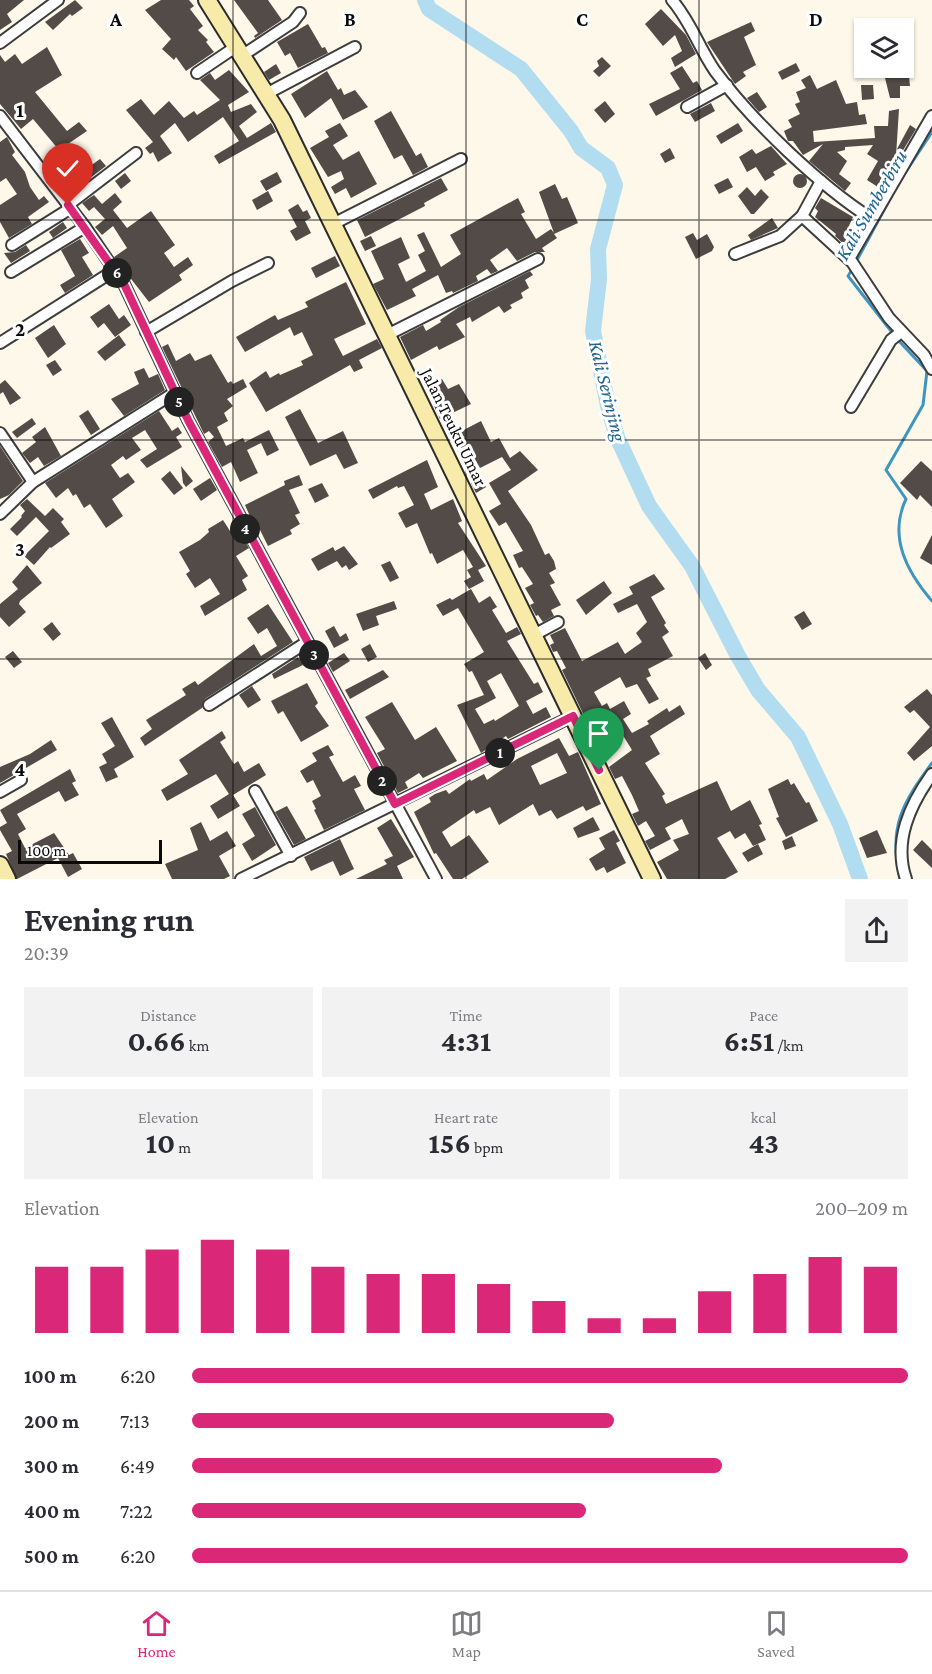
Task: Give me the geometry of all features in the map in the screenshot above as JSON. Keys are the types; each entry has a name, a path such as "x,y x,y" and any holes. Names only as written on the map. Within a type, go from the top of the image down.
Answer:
{"main road":[{"name":"Jalan Teuku Umar","path":"207,0 266,94 333,224 652,879"},
{"path":"0,865 7,879"}],"street":[{"path":"0,43 58,0"},
{"path":"672,0 690,22 714,69 727,85 821,181 872,219"},
{"path":"197,74 293,22 300,13"},
{"path":"266,94 355,46"},
{"path":"687,107 727,85"},
{"path":"0,116 115,270 174,393 436,879"},
{"path":"853,263 872,219 932,116"},
{"path":"12,245 69,207 136,153"},
{"path":"333,224 461,159"},
{"path":"735,254 780,236 802,216 821,181"},
{"path":"802,216 853,263 896,336 924,355 932,369"},
{"path":"11,272 85,227"},
{"path":"387,335 538,258"},
{"path":"146,332 232,281 268,263"},
{"path":"0,343 115,270"},
{"path":"851,408 896,336"},
{"path":"0,514 33,482 174,393"},
{"path":"0,433 33,482"},
{"path":"534,635 558,622"},
{"path":"208,705 307,642"},
{"path":"241,879 573,716"},
{"path":"906,879 900,856 904,827 918,794 932,774"},
{"path":"0,792 21,780"},
{"path":"255,791 291,856"}],"building":[{"path":"0,0 24,0 7,14 12,22 0,30"},
{"path":"75,0 83,8 72,16 70,14 53,30 45,22"},
{"path":"161,0 189,0 194,6 190,9 203,26 198,30 208,40 206,42 214,52 186,71 176,57 174,60 162,49 171,39 145,10"},
{"path":"234,0 268,0 282,20 255,38 254,36 258,33"},
{"path":"661,9 686,35 696,54 675,67 671,58 682,51 675,35 663,46 645,24"},
{"path":"751,22 755,31 744,37 756,65 743,72 746,76 735,84 707,42"},
{"path":"308,24 322,48 325,47 328,53 298,68 290,53 285,56 277,42"},
{"path":"47,47 62,75 35,92 67,131 79,122 87,131 59,150 33,119 21,129 0,104 0,55 5,62 15,54 22,64"},
{"path":"602,57 611,66 599,77 593,71 599,66 597,61"},
{"path":"796,63 800,71 782,80 778,72"},
{"path":"276,64 281,73 269,80 264,72"},
{"path":"682,66 693,83 697,81 702,90 656,116 649,104 680,89 670,73"},
{"path":"229,70 249,92 228,105 231,112 251,104 257,112 239,126 247,138 271,123 276,132 219,164 214,156 239,141 223,117 188,142 175,123 160,136 172,153 158,162 153,152 150,154 145,148 153,142 126,110 141,99 154,115 169,101 184,118 194,111 197,115 220,100 200,80 210,73 215,80"},
{"path":"327,71 338,90 341,88 344,95 355,90 368,107 343,120 331,98 305,118 291,94"},
{"path":"810,75 817,89 836,80 846,104 857,102 859,115 865,114 867,124 813,131 814,142 875,138 874,126 888,126 889,111 899,109 896,156 881,178 886,181 881,189 867,180 878,161 867,154 873,145 845,147 845,150 837,152 847,161 839,174 851,183 845,191 809,161 823,144 803,155 793,141 788,141 784,131 792,127 788,120 800,114 795,104 800,102 796,92 806,88 801,80"},
{"path":"885,78 909,78 910,86 900,86 900,98 890,98"},
{"path":"861,85 873,85 874,99 862,100"},
{"path":"757,92 767,107 759,112 747,98"},
{"path":"605,101 615,114 605,123 594,110"},
{"path":"711,103 715,111 695,122 690,114"},
{"path":"391,111 416,156 421,153 428,167 413,175 402,155 394,159 374,121"},
{"path":"340,123 348,136 333,145 343,160 359,151 377,184 351,198 346,188 335,194 331,187 344,179 341,171 328,177 310,148 329,137 325,131"},
{"path":"738,123 743,131 721,144 716,136"},
{"path":"910,125 916,129 902,152 897,149"},
{"path":"7,137 15,152 12,155 25,172 30,187 39,200 44,196 49,202 28,217 32,224 9,238 0,222 0,205 17,194 6,178 0,182 0,142"},
{"path":"771,146 787,164 773,172 775,175 765,181 756,167 747,172 739,157 752,149 756,154"},
{"path":"670,148 675,158 665,163 660,154"},
{"path":"100,159 106,166 69,194 60,181 77,166 82,172"},
{"path":"277,172 282,182 266,191 260,181"},
{"path":"125,173 131,181 121,189 115,181"},
{"path":"800,174 805,176 807,181 805,186 800,188 795,186 793,181 795,176"},
{"path":"441,178 448,190 424,203 425,206 365,237 357,220"},
{"path":"728,178 733,187 719,194 714,185"},
{"path":"555,184 562,199 567,197 578,223 554,234 557,238 542,248 545,252 535,252 517,261 507,248 490,260 498,271 491,274 487,269 476,276 478,281 453,293 452,291 446,293 438,275 412,289 416,296 387,310 373,284 384,279 371,251 401,237 410,258 398,264 406,282 426,271 418,255 425,251 417,235 424,232 441,267 461,254 450,235 518,198 525,212 521,214 536,239 551,229 554,233 539,192"},
{"path":"747,187 755,196 761,189 769,197 754,214 751,214 738,196"},
{"path":"268,191 273,201 257,210 252,200"},
{"path":"115,193 122,202 113,210 127,228 151,211 175,245 164,253 174,267 188,257 193,265 179,275 182,280 149,302 114,257 127,248 113,226 102,235 95,227 105,219 94,207 89,211 82,203 94,195 102,204"},
{"path":"821,198 853,217 848,228 856,233 847,247 835,236 836,234 815,217 818,211 815,208"},
{"path":"298,204 303,212 307,210 311,218 305,221 311,233 296,241 290,231 297,227 288,210"},
{"path":"772,218 778,228 751,240 748,235"},
{"path":"63,222 67,228 53,238 49,232"},
{"path":"693,233 697,240 707,234 714,247 712,251 696,259 685,237"},
{"path":"371,236 376,246 365,251 360,241"},
{"path":"80,239 89,253 82,257 93,275 65,293 60,285 75,276 61,250"},
{"path":"26,245 30,251 11,263 4,253 15,252"},
{"path":"335,256 340,266 316,278 311,268"},
{"path":"530,271 533,275 525,280 529,288 521,293 523,298 510,305 512,308 504,313 499,306 472,322 470,317 456,324 465,337 439,350 437,346 411,360 400,337 423,325 426,331 459,307"},
{"path":"346,282 366,324 334,339 343,356 377,339 382,348 359,360 363,368 354,372 350,365 266,412 249,383 266,371 270,378 303,365 301,361 313,355 302,332 294,336 290,327 245,352 236,337 275,315 278,320 308,307 305,302"},
{"path":"109,304 119,319 124,315 131,325 115,337 104,323 98,328 90,317"},
{"path":"54,325 66,344 48,358 35,338"},
{"path":"119,335 126,345 105,361 97,352"},
{"path":"168,344 176,361 190,353 195,361 211,354 228,383 231,381 233,384 243,379 247,387 227,399 233,406 224,413 228,421 217,427 226,446 243,438 245,442 269,430 279,450 267,456 261,443 247,450 258,473 240,482 231,462 222,467 208,442 214,437 209,431 204,434 162,347"},
{"path":"55,360 62,370 53,376 46,365"},
{"path":"144,368 149,378 158,374 165,390 124,416 111,399 139,384 134,372"},
{"path":"442,379 448,389 459,384 471,404 440,419 426,388"},
{"path":"5,380 21,398 10,405 3,392 0,394 0,384"},
{"path":"300,409 318,443 343,431 358,463 344,469 336,454 310,466 285,417"},
{"path":"88,410 100,429 91,435 79,416"},
{"path":"159,411 172,431 178,427 182,433 176,437 182,447 147,468 140,460 157,449 145,430 132,438 141,450 126,460 123,456 111,465 120,478 128,473 135,482 112,499 123,516 106,528 90,504 84,508 76,494 73,496 68,488 56,498 45,483"},
{"path":"32,418 36,424 17,438 12,432"},
{"path":"481,421 491,442 499,438 510,458 520,451 538,470 508,491 531,525 545,555 549,553 554,561 556,569 549,573 555,583 550,585 561,605 551,610 554,616 543,622 538,615 536,616 530,605 534,603 525,588 533,584 522,567 519,568 513,555 523,551 506,522 499,526 489,511 501,504 489,483 511,470 502,457 480,468 467,445 461,448 454,435"},
{"path":"45,427 61,456 44,466 38,457 30,463 22,453 36,442 32,437"},
{"path":"0,446 23,481 9,495 0,499"},
{"path":"427,460 438,487 424,494 431,510 453,499 462,521 458,523 486,566 478,570 484,581 469,589 464,581 471,577 467,570 473,567 463,550 437,564 432,553 430,554 417,523 406,528 398,513 414,505 404,486 398,488 397,486 373,499 368,490"},
{"path":"921,461 932,471 932,507 920,495 917,500 900,483"},
{"path":"181,466 193,481 186,487 183,483"},
{"path":"170,471 183,488 174,495 161,479"},
{"path":"299,475 303,485 289,490 300,513 295,515 300,524 290,530 292,534 268,546 259,528 256,530 245,505 285,485 284,481"},
{"path":"480,477 486,487 476,493 471,483"},
{"path":"210,478 217,490 201,501 193,489"},
{"path":"322,483 329,496 315,503 308,489"},
{"path":"27,499 45,516 53,508 64,519 61,522 70,534 50,547 34,565 24,556 49,531 36,517 17,536 10,529 22,517 25,511 20,505"},
{"path":"223,520 230,531 237,527 249,548 236,556 248,576 242,580 247,590 205,616 200,606 220,594 210,578 195,588 186,574 190,571 179,552 200,540 209,532 208,529"},
{"path":"932,535 932,565 920,558"},
{"path":"344,546 358,564 349,570 346,565 342,568 337,561 318,571 311,559 333,547 335,551"},
{"path":"390,561 399,578 390,582 381,565"},
{"path":"27,565 42,583 20,601 19,604 26,612 9,627 0,617 0,604 18,589 12,582"},
{"path":"654,574 665,589 651,597 666,623 664,625 669,632 662,637 673,656 648,669 651,676 646,678 659,699 649,704 637,684 626,688 620,677 594,692 602,706 607,703 610,709 624,701 631,714 623,719 632,733 649,724 647,721 667,708 669,712 680,705 685,714 650,736 660,754 645,763 665,794 662,796 666,804 717,781 731,811 750,800 762,824 759,825 766,840 753,846 745,833 735,839 730,831 717,838 738,872 725,879 667,879 657,862 679,850 673,840 689,834 682,819 665,828 671,839 650,850 645,841 655,836 646,821 638,826 632,814 639,811 632,795 622,776 615,779 609,767 632,750 619,729 613,732 605,718 589,726 562,670 566,668 557,651 553,652 550,645 554,643 550,635 565,628 582,661 618,642 625,654 642,642 636,633 647,622 637,604 618,613 613,604 633,594 629,587"},
{"path":"604,581 612,593 586,615 576,600"},
{"path":"471,589 479,603 490,596 497,607 492,610 506,633 517,627 521,634 507,641 534,684 538,682 543,692 526,701 533,714 546,707 551,717 508,739 506,736 481,753 457,705 484,695 472,671 469,672 464,664 484,652 458,608 443,616 436,605 450,598 452,600","holes":["501,673 519,706 495,721 494,719 484,724 475,709 496,698 487,681"]},
{"path":"394,601 397,609 376,616 379,625 363,631 356,614"},
{"path":"268,604 293,642 205,699 202,708 145,746 140,738 152,729 146,720 186,695 182,689 195,681 198,685 254,644 261,656 277,646 267,628 258,634 247,618"},
{"path":"804,611 812,624 802,630 794,617"},
{"path":"52,622 61,634 53,641 43,629"},
{"path":"334,626 340,637 346,633 349,640 334,648 325,631"},
{"path":"370,644 377,657 368,662 361,649"},
{"path":"13,651 22,662 14,668 5,657"},
{"path":"344,653 350,661 333,672 328,663"},
{"path":"705,653 712,665 706,670 698,658"},
{"path":"298,657 303,665 274,679 272,674"},
{"path":"383,670 389,677 350,699 345,690"},
{"path":"307,683 318,703 315,706 329,726 301,742 283,711 278,714 271,701"},
{"path":"252,686 261,700 248,708 239,695"},
{"path":"927,689 932,695 932,746 914,761 907,753 930,727 914,710 910,713 904,707"},
{"path":"392,702 415,740 436,727 457,761 423,778 419,773 405,782 408,788 398,793 377,753 385,749 365,717"},
{"path":"112,717 134,757 114,769 118,777 106,782 99,767 107,763 102,754 115,746 101,723"},
{"path":"222,731 226,738 220,742 234,764 238,761 244,772 259,763 266,775 233,795 240,806 218,819 210,806 229,794 216,774 167,801 161,790 188,774 179,760"},
{"path":"559,738 569,756 578,752 601,804 586,811 583,806 557,819 551,810 539,816 533,804 499,825 490,807 476,814 474,810 442,832 451,847 469,835 489,862 462,879 453,879 436,853 434,854 414,812 431,802 429,798 435,794 446,790 449,794 470,779 471,781 484,774 487,780 517,759","holes":["557,753 567,773 540,785 531,766"]},
{"path":"51,740 57,750 0,783 0,767 30,754"},
{"path":"328,745 334,755 329,757 343,782 355,775 361,786 354,789 365,810 324,830 312,801 321,796 313,780 307,783 300,771 317,761 312,753"},
{"path":"70,769 76,781 72,783 79,795 65,802 59,791 17,814 26,829 18,834 25,848 54,833 69,855 73,853 82,869 68,877 58,858 17,879 6,854 12,851 0,830 0,827 7,823 0,810"},
{"path":"788,779 791,785 794,783 806,803 809,802 818,821 786,837 776,818 779,817 768,789"},
{"path":"287,806 306,839 294,845 275,812"},
{"path":"255,807 276,845 252,861 242,844 255,836 242,814"},
{"path":"593,817 600,830 578,838 573,828"},
{"path":"391,819 414,857 397,866 403,879 356,879 387,864 384,860 393,856 377,828"},
{"path":"201,822 210,841 227,831 236,846 219,856 230,876 224,879 172,879 165,864 198,850 190,828"},
{"path":"614,830 620,841 616,843 626,863 607,873 604,867 596,871 589,859 605,849 599,838"},
{"path":"877,830 887,853 867,858 859,838"},
{"path":"792,836 796,846 785,850 782,841"},
{"path":"340,839 354,869 340,876 333,861 311,871 304,857"},
{"path":"922,840 932,850 932,868 913,850"},
{"path":"758,844 763,854 748,862 742,853"}],"waterway":[{"name":"Kali Serinjing","path":"425,0 429,9 521,69 571,131 581,148 608,168 615,185 598,249 599,279 593,331 608,406 617,437 649,506 692,566 758,690 798,737 840,824 860,879"},
{"name":"Kali Sumberbiru","path":"905,173 932,132"},
{"name":"Kali Sumberbiru","path":"856,262 891,197"},
{"name":"Kali Sumberbiru","path":"853,268 848,276 898,340 927,371 923,405 886,470 906,499 899,527 903,553 915,578 932,601"},
{"name":"Kali Sumberbiru","path":"900,879 896,845 900,817 913,791 932,763"}],"route":[{"path":"68,205 124,284 188,420 395,804 573,716 599,770"}]}
